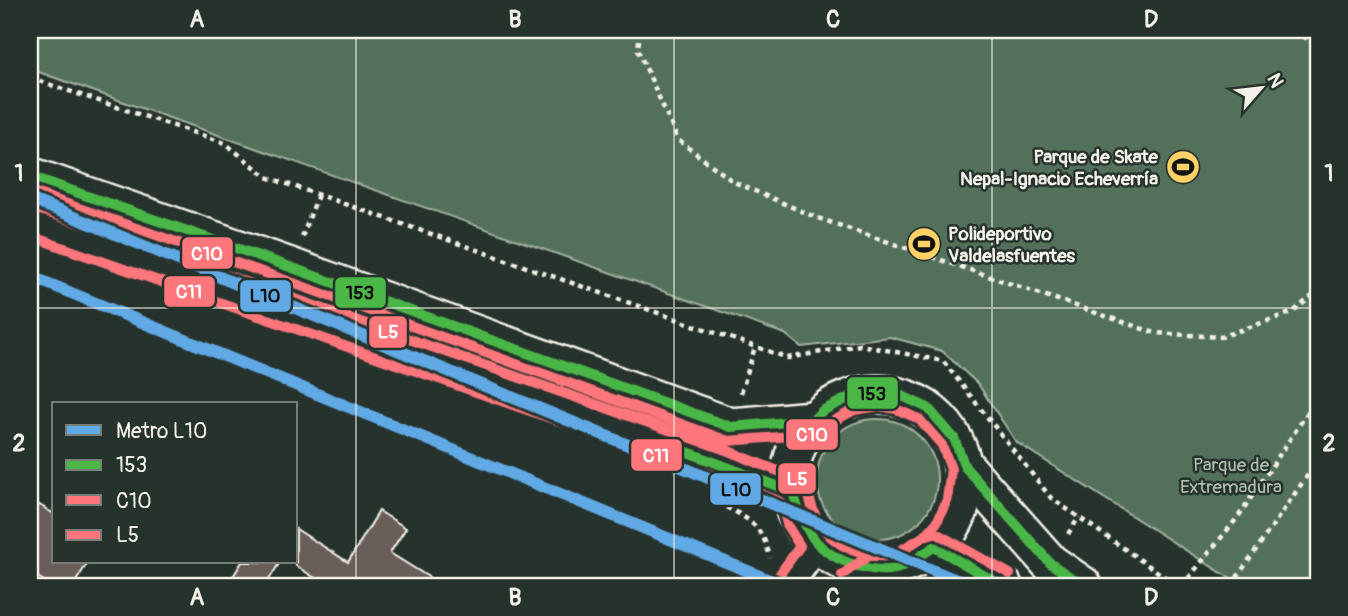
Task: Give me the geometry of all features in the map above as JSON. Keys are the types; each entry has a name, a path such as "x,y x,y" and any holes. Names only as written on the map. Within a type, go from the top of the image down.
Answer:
{"main road":[{"path":"30,176 731,427 813,420"},
{"path":"30,221 721,463 793,492"},
{"path":"964,467 961,504 949,530 934,547 896,569 862,578 817,546 801,522 791,475 797,450 813,420 822,411 850,397 880,392 900,395 928,408 954,438 964,467 1050,563 1083,586"},
{"path":"934,547 1003,586"}],"street":[{"path":"779,578 817,546"}],"path":[{"path":"640,30 638,50 678,140 734,182 815,217 1154,333 1221,337 1293,312 1318,291"},
{"path":"1295,30 1318,47"},
{"path":"30,78 225,143 267,177 788,358 860,345 943,361 1051,498 1180,586 1238,517 1318,397"},
{"path":"1231,586 1318,460"},
{"path":"721,463 712,500 750,519 763,534 779,578"}],"green space":[{"name":"Polideportivo Valdelasfuentes","path":"30,30 1318,30 1318,586 1242,586 1016,442 978,384 942,351 890,337 801,347 785,334 30,69"},
{"path":"877,419 900,424 919,437 932,456 937,479 932,502 919,521 900,534 877,539 854,534 835,521 822,502 817,479 822,456 835,437 854,424"}],"building":[{"path":"30,499 52,513 52,564 87,564 73,586 52,586 30,572"},
{"path":"379,511 406,528 390,553 443,586 328,586 296,566 298,530 348,562"},
{"path":"241,564 279,564 265,586 227,586"}],"metro line":[{"name":"L10","path":"30,199 971,586"},
{"name":"L10","path":"30,276 784,586"}],"transit line":[{"name":"153","path":"30,176 731,427 813,420 822,411 850,397 880,392 900,395 928,408 954,438 965,467 1050,563 1083,586"},
{"name":"C10","path":"30,191 285,280 728,441 816,434 854,410 880,406 896,409 919,419 942,445 951,469 947,500 937,522 925,536 892,555 868,556 842,575"},
{"name":"L5","path":"35,208 726,450 798,479 808,494 819,522 834,539 853,551 888,556 936,533 1010,574"},
{"name":"C11","path":"30,236 716,476 781,502 788,527 800,546 777,578"},
{"name":"153","path":"661,442 793,492 802,518 814,539 822,548 844,561 872,569 891,570 906,565 934,547 1003,586"}],"place":[{"name":"Parque de Skate Nepal-Ignacio Echeverría","path":"1183,167"},
{"name":"Polideportivo Valdelasfuentes","path":"924,244"}],"park label":[{"name":"Parque de Extremadura","path":"1231,475"}]}
